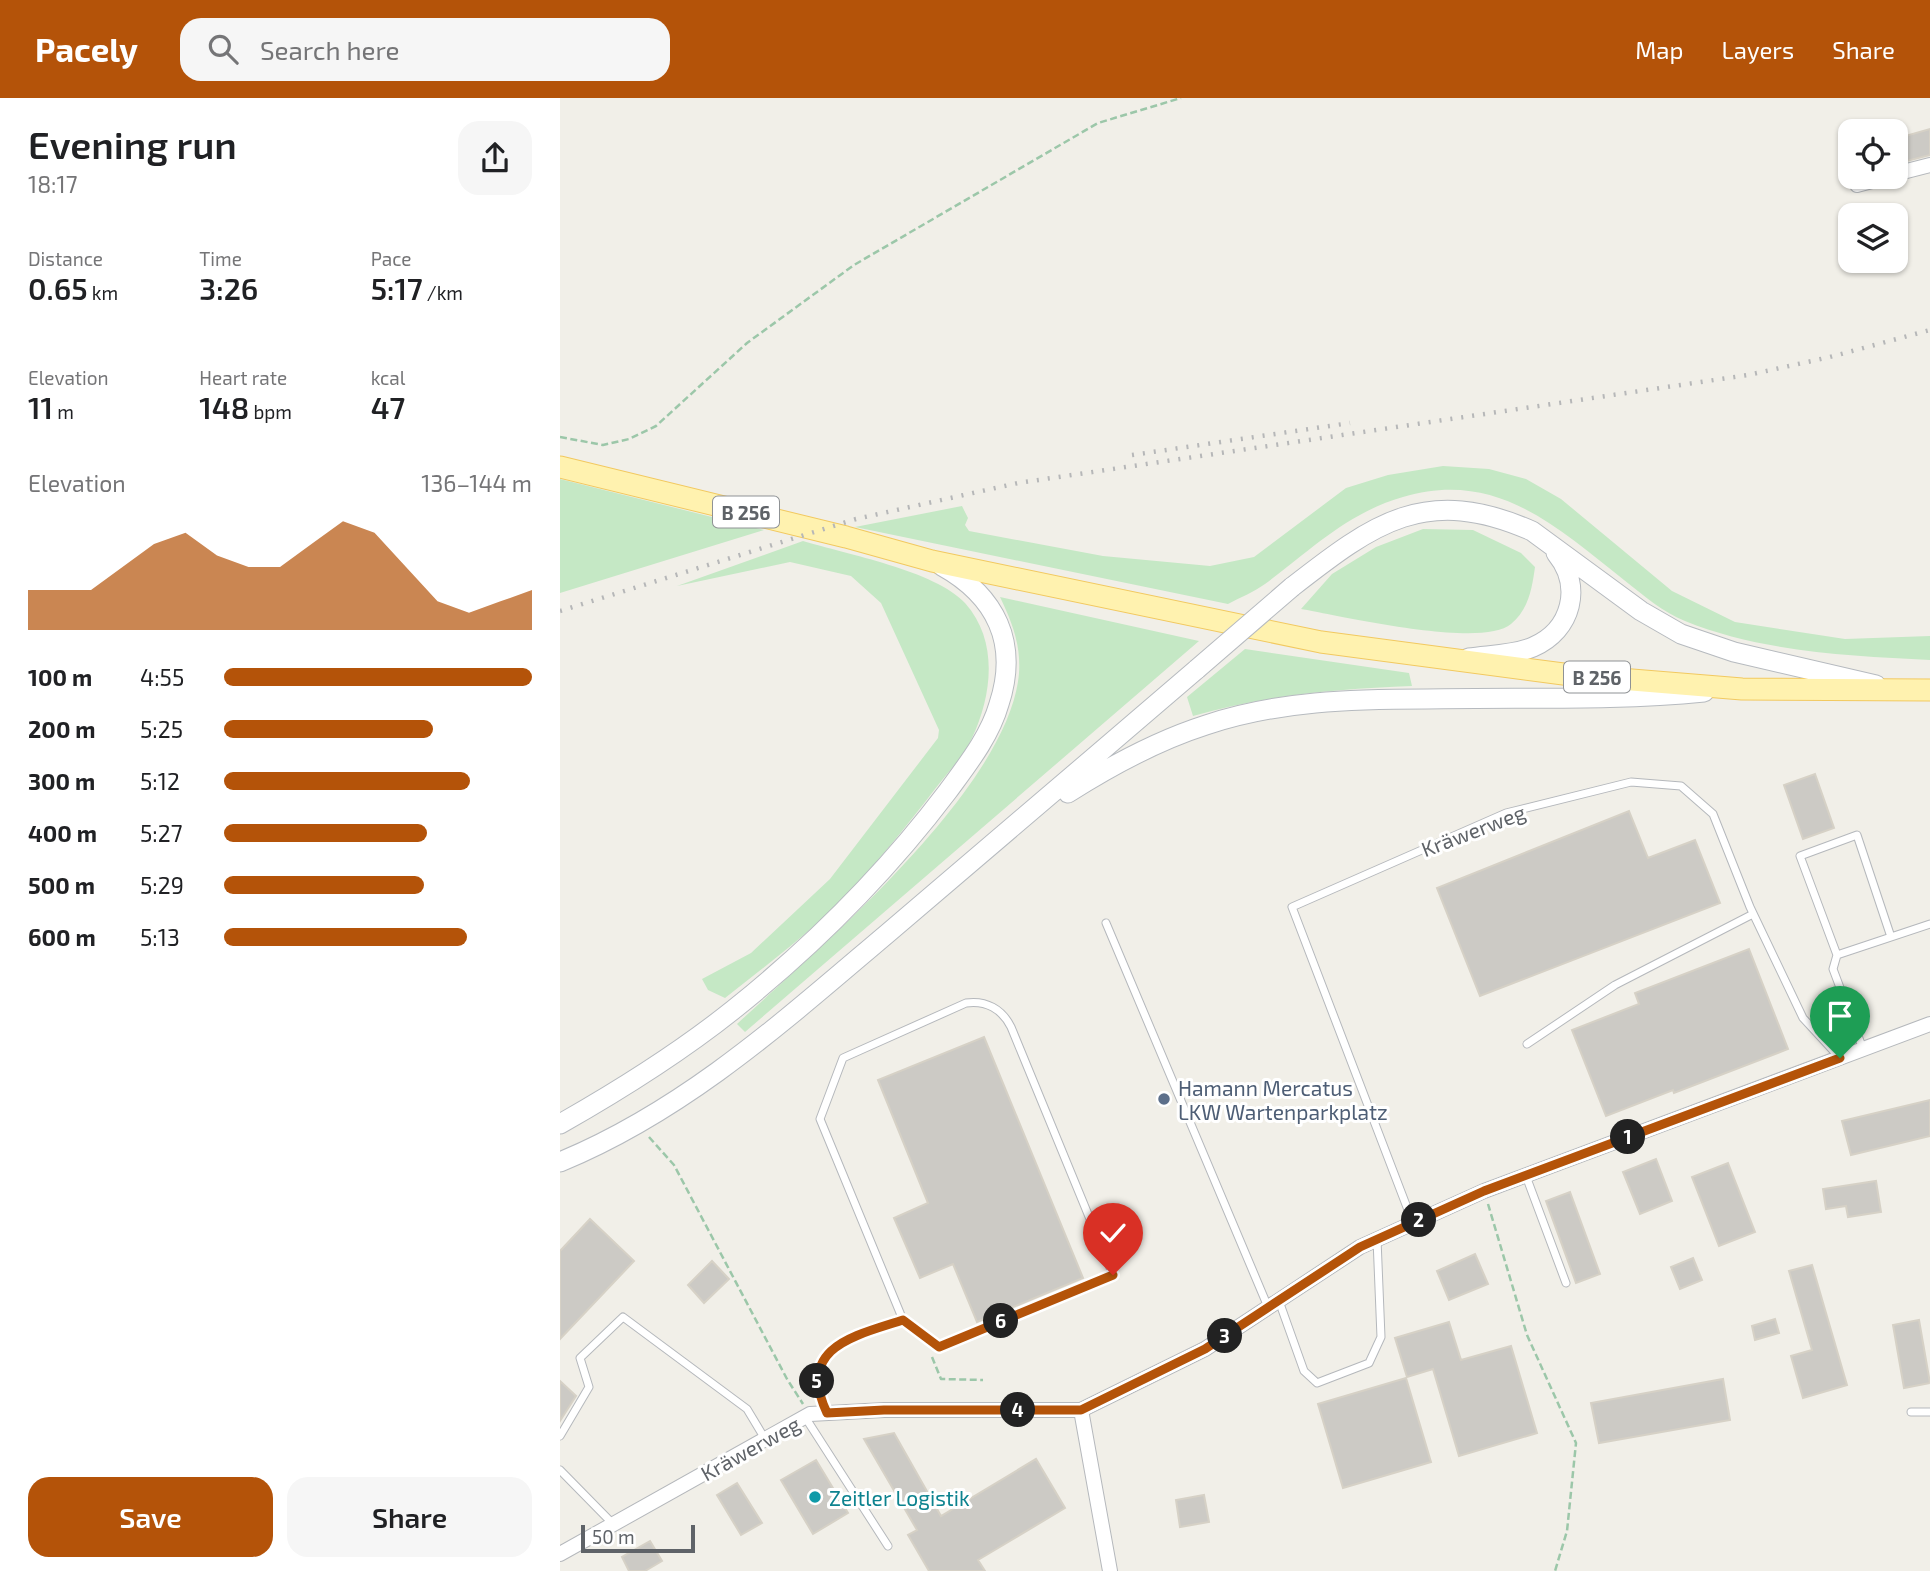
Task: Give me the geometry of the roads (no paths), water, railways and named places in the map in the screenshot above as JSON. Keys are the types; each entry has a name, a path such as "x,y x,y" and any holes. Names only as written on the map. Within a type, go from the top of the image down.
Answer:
{"main road":[{"name":"B 256","path":"560,467 846,537 932,561 1321,642 1571,675 1742,688 1930,690"},
{"path":"560,1162 606,1142 638,1124 744,1054 1011,830 1292,587 1371,529 1407,515 1462,511 1513,522 1532,531 1642,611 1681,634 1734,652 1898,690"},
{"path":"1452,661 1523,650 1544,641 1563,624 1571,599 1569,573 1562,561 1532,531"},
{"path":"560,1124 693,1041 807,948 877,876 960,775 982,741 999,705 1006,674 1006,656 998,621 978,591 965,579 932,561"},
{"path":"1011,830 1137,753 1173,736 1243,715 1326,702 1368,699 1640,698 1742,688"}],"street":[{"path":"1908,170 1930,164"},
{"name":"Kräwerweg","path":"560,1554 807,1416 884,1410 1081,1410 1205,1349 1360,1247 1377,1239 1484,1191 1930,1024"},
{"path":"1081,1410 1110,1571"}],"lane":[{"name":"Kräwerweg","path":"1413,1223 1292,907 1506,813 1631,782 1681,786 1713,814 1753,914 1803,1018 1840,1058"},
{"path":"1863,1049 1833,969 1837,955 1800,856 1857,835 1891,937"},
{"path":"1527,1044 1615,985 1753,914"},
{"path":"1106,923 1304,1371 1317,1382 1369,1363 1381,1337 1377,1239"},
{"path":"1837,955 1930,924"},
{"path":"978,1001 998,1010 1011,1027 1113,1275 939,1347 903,1320 820,1119 843,1058 966,1003 978,1001"},
{"path":"1526,1175 1566,1283"},
{"path":"560,1437 589,1387 580,1358 622,1317 747,1409 765,1439"},
{"path":"827,1413 817,1383 822,1363 831,1350 863,1334 903,1320"},
{"path":"1911,1412 1930,1412"},
{"path":"807,1416 888,1545"},
{"path":"560,1469 613,1524"}],"railway":[{"path":"560,611 856,519 1018,483 1748,375 1830,357 1930,330"},
{"path":"1132,455 1350,423"}],"place":[{"name":"Hamann Mercatus LKW Wartenparkplatz","path":"1164,1099"},
{"name":"Zeitler Logistik","path":"815,1497"}]}
